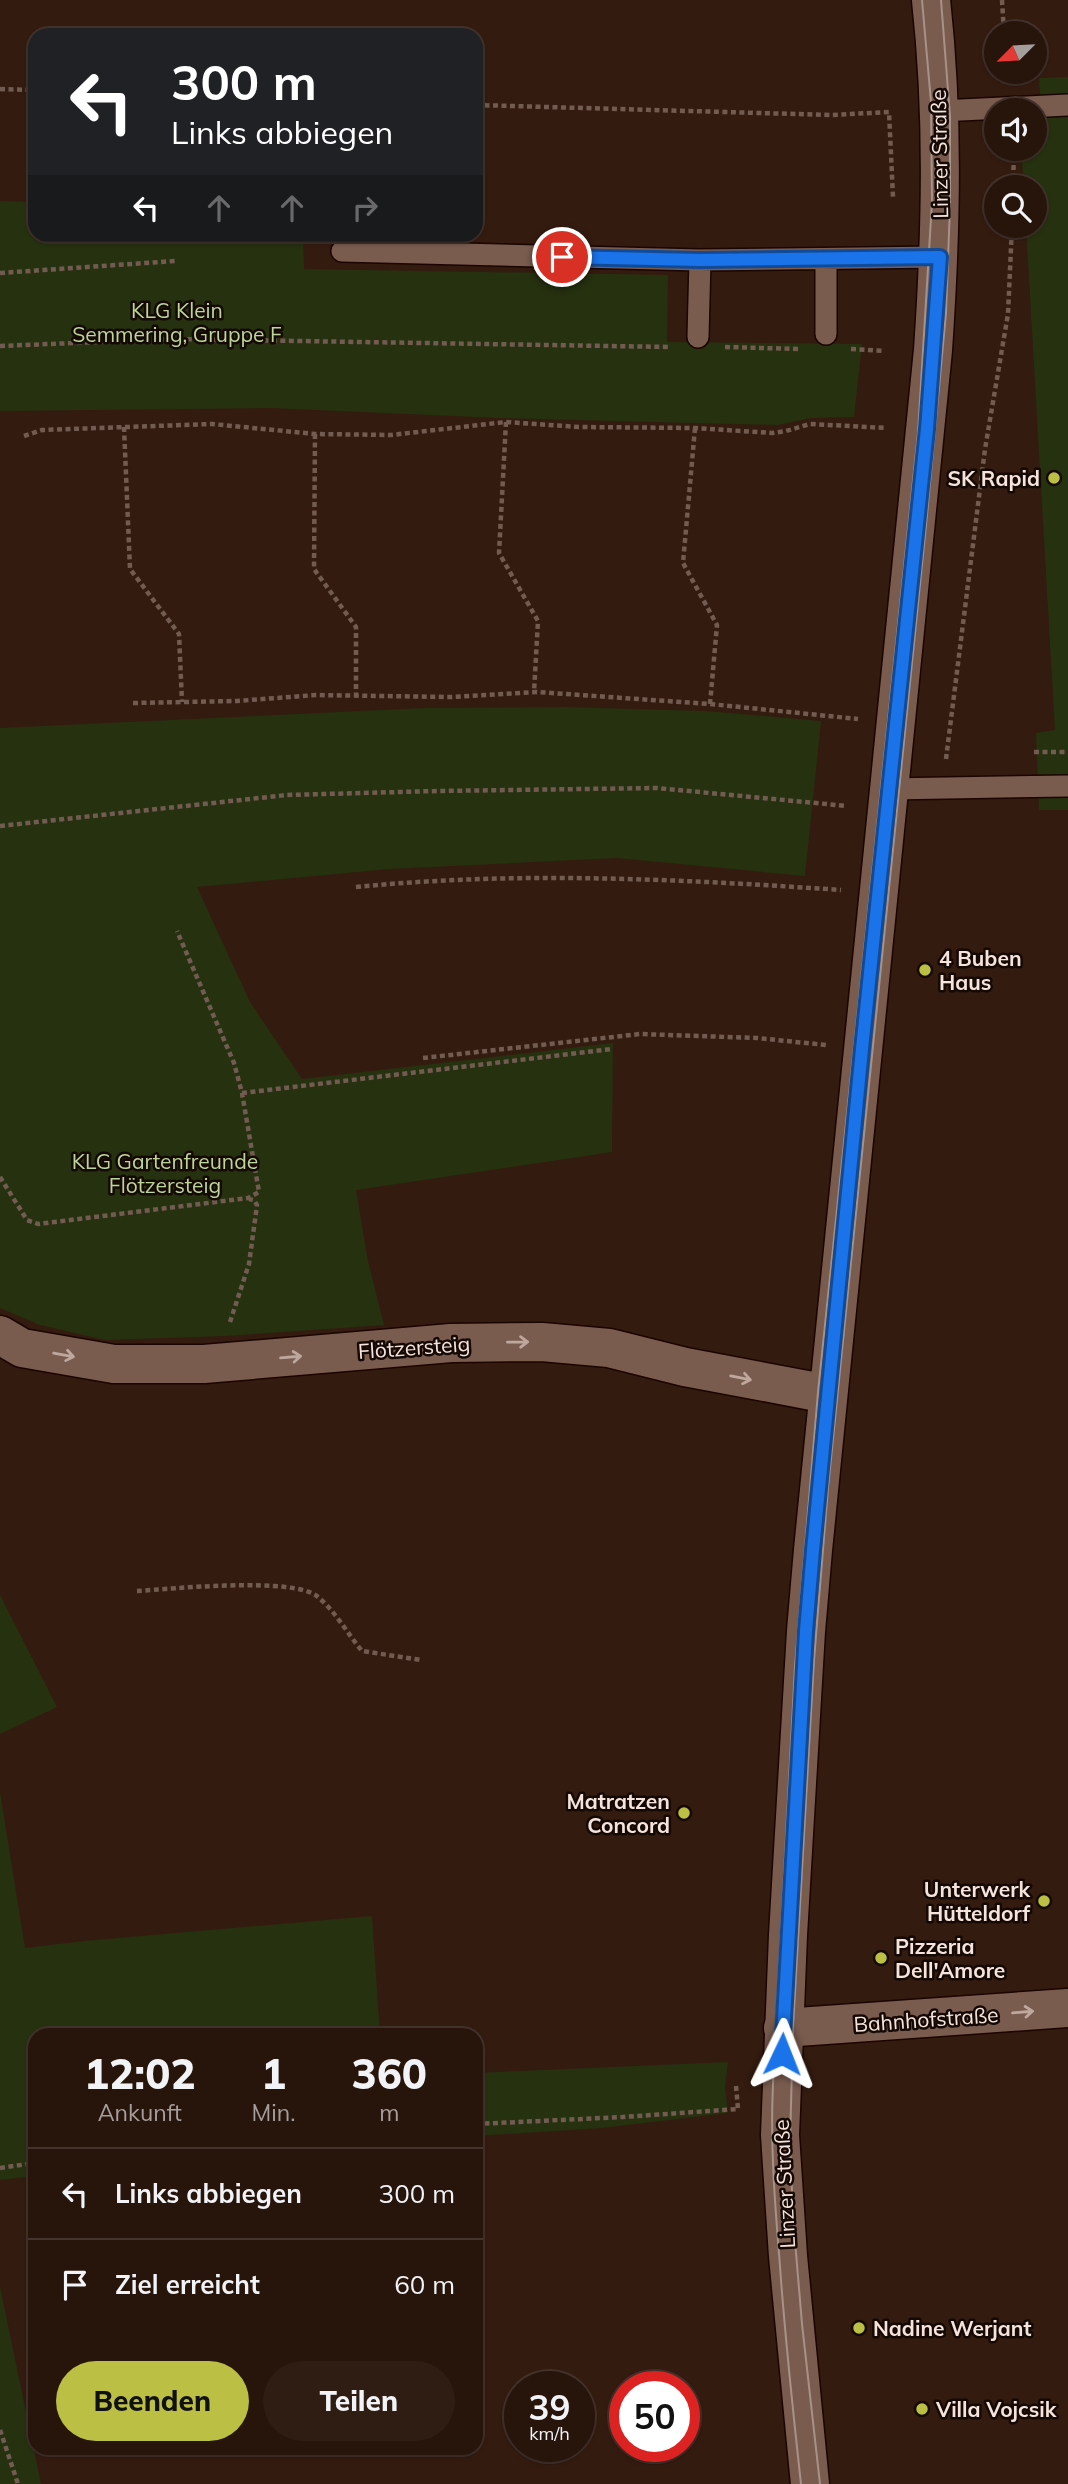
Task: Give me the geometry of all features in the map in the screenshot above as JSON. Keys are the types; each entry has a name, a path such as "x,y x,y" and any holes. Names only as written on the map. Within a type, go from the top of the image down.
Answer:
{"main road":[{"name":"Linzer Straße","path":"810,2484 782,2184 783,2028 806,1631 862,1049 927,429 940,257 940,111 931,0"},
{"name":"Flötzersteig","path":"0,1335 22,1348 114,1364 227,1363 451,1343 542,1342 609,1348 685,1367 828,1395"},
{"name":"Bahnhofstraße","path":"783,2028 1068,2008"}],"lane":[{"path":"940,111 1068,105"},
{"path":"342,251 700,260 940,257"},
{"path":"698,344 700,260"},
{"path":"826,334 827,260"},
{"path":"888,800 942,788 1068,786"}],"path":[{"path":"1002,0 1003,21"},
{"path":"0,89 28,90"},
{"path":"483,105 831,115 889,112 893,197"},
{"path":"942,788 985,449 1008,314 1011,238"},
{"path":"0,274 175,261"},
{"path":"0,346 175,339 698,344 809,349"},
{"path":"848,349 885,351"},
{"path":"24,436 42,430 212,424 315,434 423,433 506,422 772,433 810,424 927,429"},
{"path":"506,422 499,553 538,621 534,692"},
{"path":"124,427 130,569 179,634 182,702"},
{"path":"695,428 683,563 717,625 710,704"},
{"path":"315,434 314,569 356,628 356,696"},
{"path":"133,703 237,701 316,695 452,697 534,692 710,704 896,723"},
{"path":"1027,752 1068,752"},
{"path":"0,826 286,795 657,788 888,800"},
{"path":"356,887 430,879 548,877 700,882 878,893"},
{"path":"0,1177 27,1220 38,1224 248,1198 259,1192 242,1093 230,1052 177,931"},
{"path":"423,1058 640,1034 757,1038 862,1049"},
{"path":"242,1093 612,1049"},
{"path":"227,1363 226,1336 249,1264 253,1237 257,1205 254,1200 248,1198"},
{"path":"137,1591 210,1586 281,1586 316,1595 362,1651 421,1660"},
{"path":"483,2124 737,2109 736,2086"},
{"path":"0,2168 28,2164"},
{"path":"0,2430 18,2484"}],"green space":[{"name":"SK Rapid","path":"1068,77 1068,810 1039,810 1036,733 1055,730 1027,238 1047,238 1047,175 1023,175 1022,161 1047,161 1047,98 1040,98 1039,84 1047,84 1047,78"},
{"name":"KLG Klein Semmering, Gruppe F","path":"0,201 28,202 28,242 303,242 304,269 668,275 667,342 862,344 854,417 811,418 778,425 499,418 270,408 0,411"},
{"name":"KLG Gartenfreunde Flötzersteig","path":"563,707 706,711 821,721 805,876 617,858 389,869 197,887 250,1002 302,1079 613,1043 612,1152 356,1190 368,1261 384,1325 226,1336 105,1340 40,1325 0,1308 0,728 424,708"},
{"path":"0,1595 57,1707 0,1734"},
{"path":"0,1792 25,1948 372,1916 380,2028 28,2028 28,2177 0,2180"},
{"path":"728,2062 725,2087 728,2113 602,2128 483,2136 483,2073"},
{"path":"0,2287 28,2422 28,2455 35,2455 41,2484 0,2484"}],"tram line":[{"path":"801,2484 776,2220 773,2084 795,1667 818,1392 918,433 932,202 931,102 922,0"},
{"path":"820,2484 793,2217 790,2144 793,2027 814,1660 828,1488 946,313 950,116 941,0"}],"place":[{"name":"SK Rapid","path":"1054,478"},
{"name":"4 Buben Haus","path":"925,970"},
{"name":"Matratzen Concord","path":"684,1813"},
{"name":"Unterwerk Hütteldorf","path":"1044,1901"},
{"name":"Pizzeria Dell'Amore","path":"881,1958"},
{"name":"Nadine Werjant","path":"859,2328"},
{"name":"Villa Vojcsik","path":"922,2409"}],"route":[{"path":"562,257 827,260 940,257 927,429 813,1550 782,2054"}]}
